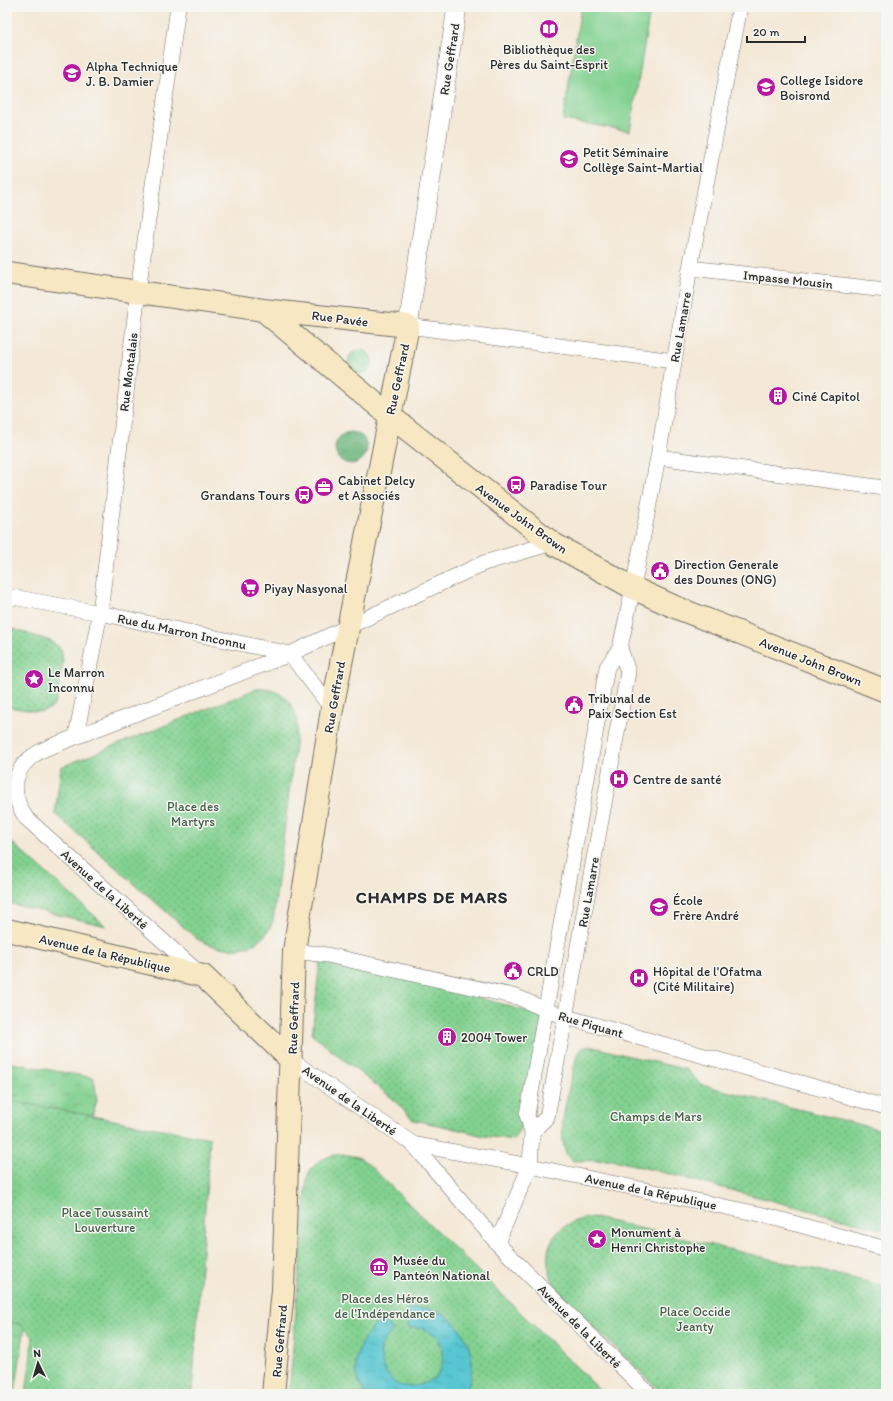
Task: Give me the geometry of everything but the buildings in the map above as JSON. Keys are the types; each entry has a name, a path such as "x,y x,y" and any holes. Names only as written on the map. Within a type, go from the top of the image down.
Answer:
{"main road":[{"name":"Rue Pavée","path":"7,273 263,310 408,326"},
{"name":"Avenue John Brown","path":"263,310 389,415 552,543 633,588 675,607 886,691"},
{"name":"Rue Geffrard","path":"274,1394 283,1290 294,951 332,709 389,415 408,326"},
{"name":"Avenue de la République","path":"7,930 203,976"},
{"name":"Avenue de la Liberté","path":"203,976 291,1060"}],"street":[{"name":"Rue Montalais","path":"76,736 100,613 138,291 178,7"},
{"name":"Rue Geffrard","path":"408,326 457,7"},
{"name":"Rue Lamarre","path":"497,1243 530,1166 532,1132 527,1115 607,667 620,648 633,588 658,457 690,268 740,7"},
{"name":"Impasse Mousin","path":"690,268 886,290"},
{"name":"Rue Pavée","path":"408,326 674,361"},
{"path":"658,457 884,488"},
{"path":"76,736 290,654 347,629 484,563 552,543"},
{"name":"Rue du Marron Inconnu","path":"7,596 100,613 290,654"},
{"name":"Rue Lamarre","path":"532,1132 547,1117 566,1017 628,672 620,648"},
{"path":"290,654 332,709"},
{"name":"Avenue de la Liberté","path":"76,736 29,757 23,764 16,782 17,800 21,810 32,825 203,976"},
{"name":"Rue Piquant","path":"294,951 327,955 517,996 546,1010 566,1017 886,1108"},
{"name":"Avenue de la Liberté","path":"291,1060 413,1144 497,1243 649,1394"},
{"name":"Avenue de la République","path":"413,1144 530,1166 764,1215 886,1249"}],"green space":[{"path":"581,7 631,7 650,10 630,131 563,120"},
{"path":"360,350 369,353 372,362 369,371 360,374 351,371 348,362 351,353"},
{"path":"351,432 357,433 364,439 367,448 366,454 360,461 351,464 345,463 338,457 335,448 336,442 342,435"},
{"path":"7,627 51,641 61,649 63,661 56,702 53,707 41,712 7,707"},
{"name":"Place des Martyrs","path":"256,689 265,689 281,694 291,705 297,720 273,921 267,932 260,940 251,945 241,948 219,947 197,939 55,814 61,767"},
{"path":"7,838 106,926 7,903"},
{"path":"321,950 545,1017 522,1125 513,1140 484,1136 413,1120 392,1098 312,1035"},
{"name":"Champs de Mars","path":"589,1046 687,1070 702,1085 886,1131 886,1230 614,1160 572,1161 566,1153 563,1141 564,1111 577,1055 580,1049"},
{"path":"7,1062 94,1078 97,1100 89,1128 7,1210"},
{"name":"Place Toussaint Louverture","path":"7,1100 210,1138 192,1394 26,1394 33,1337 20,1324 7,1322"},
{"name":"Place des Héros de l'Indépendance","path":"343,1154 358,1157 366,1162 604,1394 289,1394 307,1178 312,1168 321,1160 331,1156"},
{"name":"Place Occide Jeanty","path":"592,1217 886,1286 886,1394 663,1394 563,1297 554,1284 549,1271 547,1258 549,1246 555,1236 564,1227 576,1221"},
{"path":"7,1250 33,1271 15,1394 7,1394"}],"water":[{"path":"429,1308 448,1317 456,1324 467,1343 471,1353 472,1363 469,1384 464,1394 365,1394 356,1374 357,1355 359,1348 367,1335 383,1318 393,1331 386,1338 381,1348 382,1360 386,1373 394,1382 404,1386 420,1385 429,1382 439,1372 443,1359 441,1344 438,1336 422,1328 409,1328 406,1309"}],"place":[{"name":"Bibliothèque des Pères du Saint-Esprit","path":"549,29"},
{"name":"Alpha Technique J. B. Damier","path":"72,73"},
{"name":"College Isidore Boisrond","path":"766,87"},
{"name":"Petit Séminaire Collège Saint-Martial","path":"569,159"},
{"name":"Ciné Capitol","path":"778,396"},
{"name":"Paradise Tour","path":"516,485"},
{"name":"Cabinet Delcy et Associés","path":"324,487"},
{"name":"Grandans Tours","path":"304,495"},
{"name":"Direction Generale des Dounes (ONG)","path":"660,571"},
{"name":"Piyay Nasyonal","path":"250,588"},
{"name":"Le Marron Inconnu","path":"34,679"},
{"name":"Tribunal de Paix Section Est","path":"574,705"},
{"name":"Centre de santé","path":"619,779"},
{"name":"École Frère André","path":"659,907"},
{"name":"CRLD","path":"513,971"},
{"name":"Hôpital de l'Ofatma (Cité Militaire)","path":"639,978"},
{"name":"2004 Tower","path":"447,1037"},
{"name":"Monument à Henri Christophe","path":"597,1239"},
{"name":"Musée du Panteón National","path":"379,1267"}],"district":[{"name":"CHAMPS DE MARS","path":"432,897"}]}
